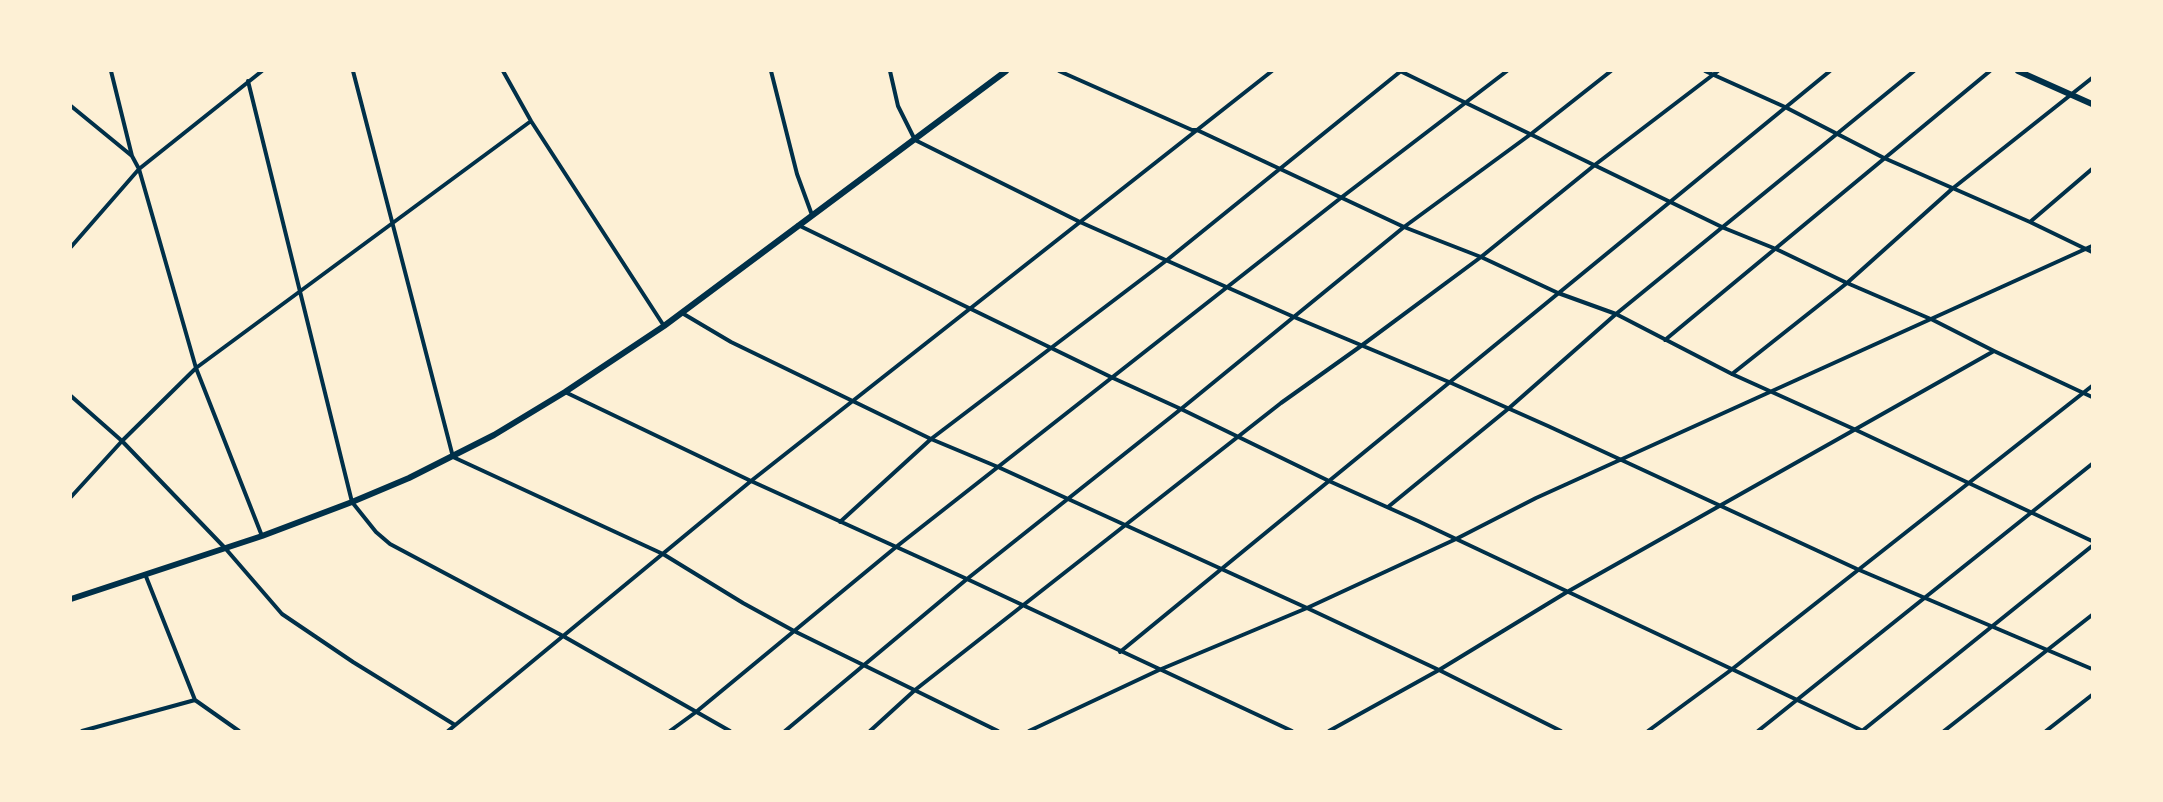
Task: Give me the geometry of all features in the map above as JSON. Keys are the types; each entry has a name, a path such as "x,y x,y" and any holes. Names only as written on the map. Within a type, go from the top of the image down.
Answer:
{"highway":[{"path":"71,599 262,536 352,502 409,478 453,457 565,392 664,326 1006,71"},
{"path":"2018,71 2092,104"}],"street":[{"path":"111,71 132,156 139,169 196,368 262,536"},
{"path":"71,247 139,169 262,71"},
{"path":"353,71 453,457 663,554 743,603 794,631 998,731"},
{"path":"503,71 531,121 664,326"},
{"path":"771,71 797,174 812,215"},
{"path":"890,71 898,106 915,140 1080,222 1294,317 1449,382 1857,569 2046,651 2092,669"},
{"path":"1059,71 1192,130 1197,130 1404,227 1481,257 1558,293 1616,314 1732,374 2031,511 2092,541"},
{"path":"448,731 751,481 1272,71"},
{"path":"840,522 931,439 1168,260 1278,168 1400,71 1596,164 1724,228 1776,249 1847,283 1933,320 1994,351 2092,397"},
{"path":"670,731 696,712 896,547 1228,288 1342,197 1506,71"},
{"path":"785,731 967,579 1181,409 1404,227 1531,134 1611,71"},
{"path":"1705,71 1785,108 1884,158 2030,222 2092,252"},
{"path":"870,731 915,690 1281,403 1481,257 1596,164 1718,71"},
{"path":"1120,652 1669,201 1830,71"},
{"path":"1388,507 1508,409 1616,314 1724,228 1914,71"},
{"path":"1665,340 1990,71"},
{"path":"1732,374 1847,283 1952,189 2072,96 2092,78"},
{"path":"248,81 298,292 352,502 376,532 390,544 563,636 730,731"},
{"path":"71,106 132,156"},
{"path":"71,497 122,441 196,368 393,221 531,121"},
{"path":"2030,222 2092,169"},
{"path":"798,225 970,310 1181,409 1329,481 1388,507 1862,731 2092,546"},
{"path":"1029,731 1159,670 1307,608 1456,539 1536,498 1933,320 2092,246"},
{"path":"682,313 731,342 931,439 998,467 1307,608 1439,670 1553,730 1561,731"},
{"path":"1329,731 1439,670 1567,592 1722,506 1994,351"},
{"path":"1648,731 1731,670 1857,569 1970,483 2092,386"},
{"path":"565,392 751,481 967,579 1120,652 1292,731"},
{"path":"71,396 122,441 225,548 282,614 352,662 454,725"},
{"path":"1758,731 2031,511 2092,464"},
{"path":"145,574 195,700 239,731"},
{"path":"1944,731 2092,615"},
{"path":"2046,731 2092,695"},
{"path":"84,731 195,700"}]}
